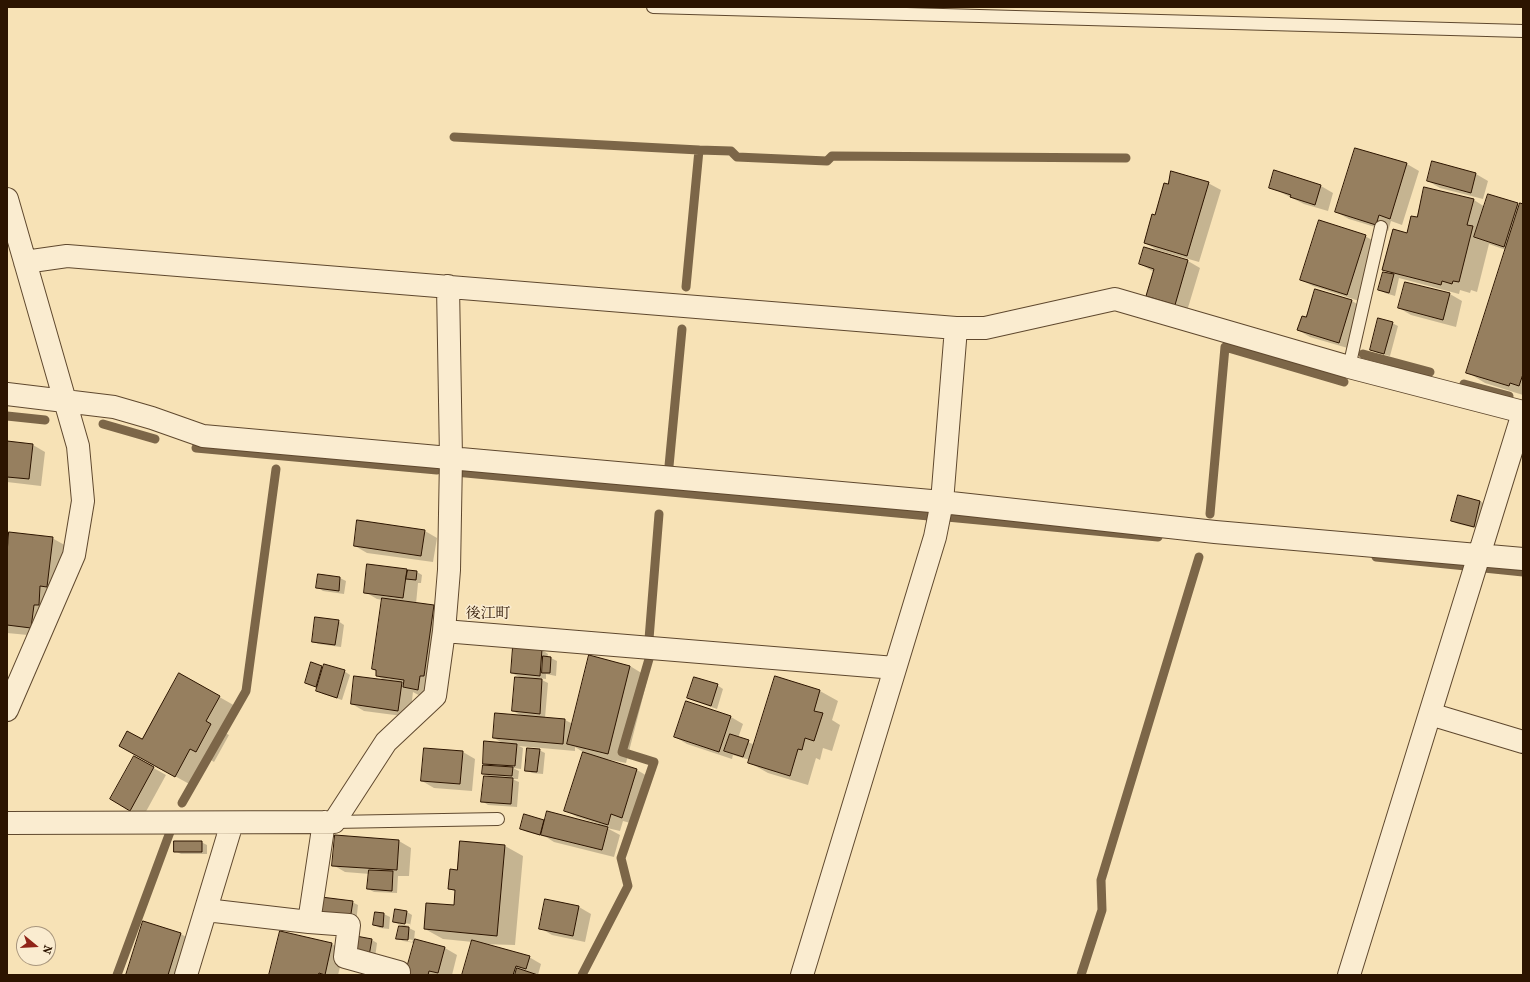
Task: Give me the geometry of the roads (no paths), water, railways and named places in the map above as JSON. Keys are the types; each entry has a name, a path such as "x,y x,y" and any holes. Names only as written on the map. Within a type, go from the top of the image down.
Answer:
{"street":[{"path":"7,199 78,446 83,500 74,555 7,710"},
{"path":"26,262 67,256 956,328 985,328 1115,299 1349,367 1523,413 1349,975"},
{"path":"309,922 329,822 386,742 435,696 444,631 449,570 450,458 448,286"},
{"path":"802,975 935,537 942,502 956,328"},
{"path":"7,394 114,407 152,418 203,436 942,502 1215,532 1523,559"},
{"path":"444,631 895,668"},
{"path":"1430,714 1523,742"},
{"path":"7,823 329,822"},
{"path":"186,975 232,823"},
{"path":"206,910 349,925 345,957 399,972 398,975"}],"lane":[{"path":"653,7 1523,31"},
{"path":"1349,367 1381,227"},
{"path":"329,822 498,819"}],"waterway":[{"path":"454,137 699,150 686,287"},
{"path":"699,150 731,151 737,157 827,161 832,156 1126,158"},
{"path":"669,466 682,329"},
{"path":"1210,514 1225,347 1344,382"},
{"path":"1363,354 1430,372"},
{"path":"1464,384 1509,396"},
{"path":"7,416 45,420"},
{"path":"103,424 155,439"},
{"path":"196,448 437,470"},
{"path":"182,803 246,691 276,469"},
{"path":"455,472 929,516"},
{"path":"649,639 659,514"},
{"path":"947,517 1158,537"},
{"path":"1081,975 1102,910 1101,880 1199,557"},
{"path":"1376,557 1466,566"},
{"path":"1484,568 1523,572"},
{"path":"582,975 628,886 621,858 654,762 622,752 649,659"},
{"path":"117,975 170,832"}],"district":[{"name":"後江町","path":"488,614"}]}
